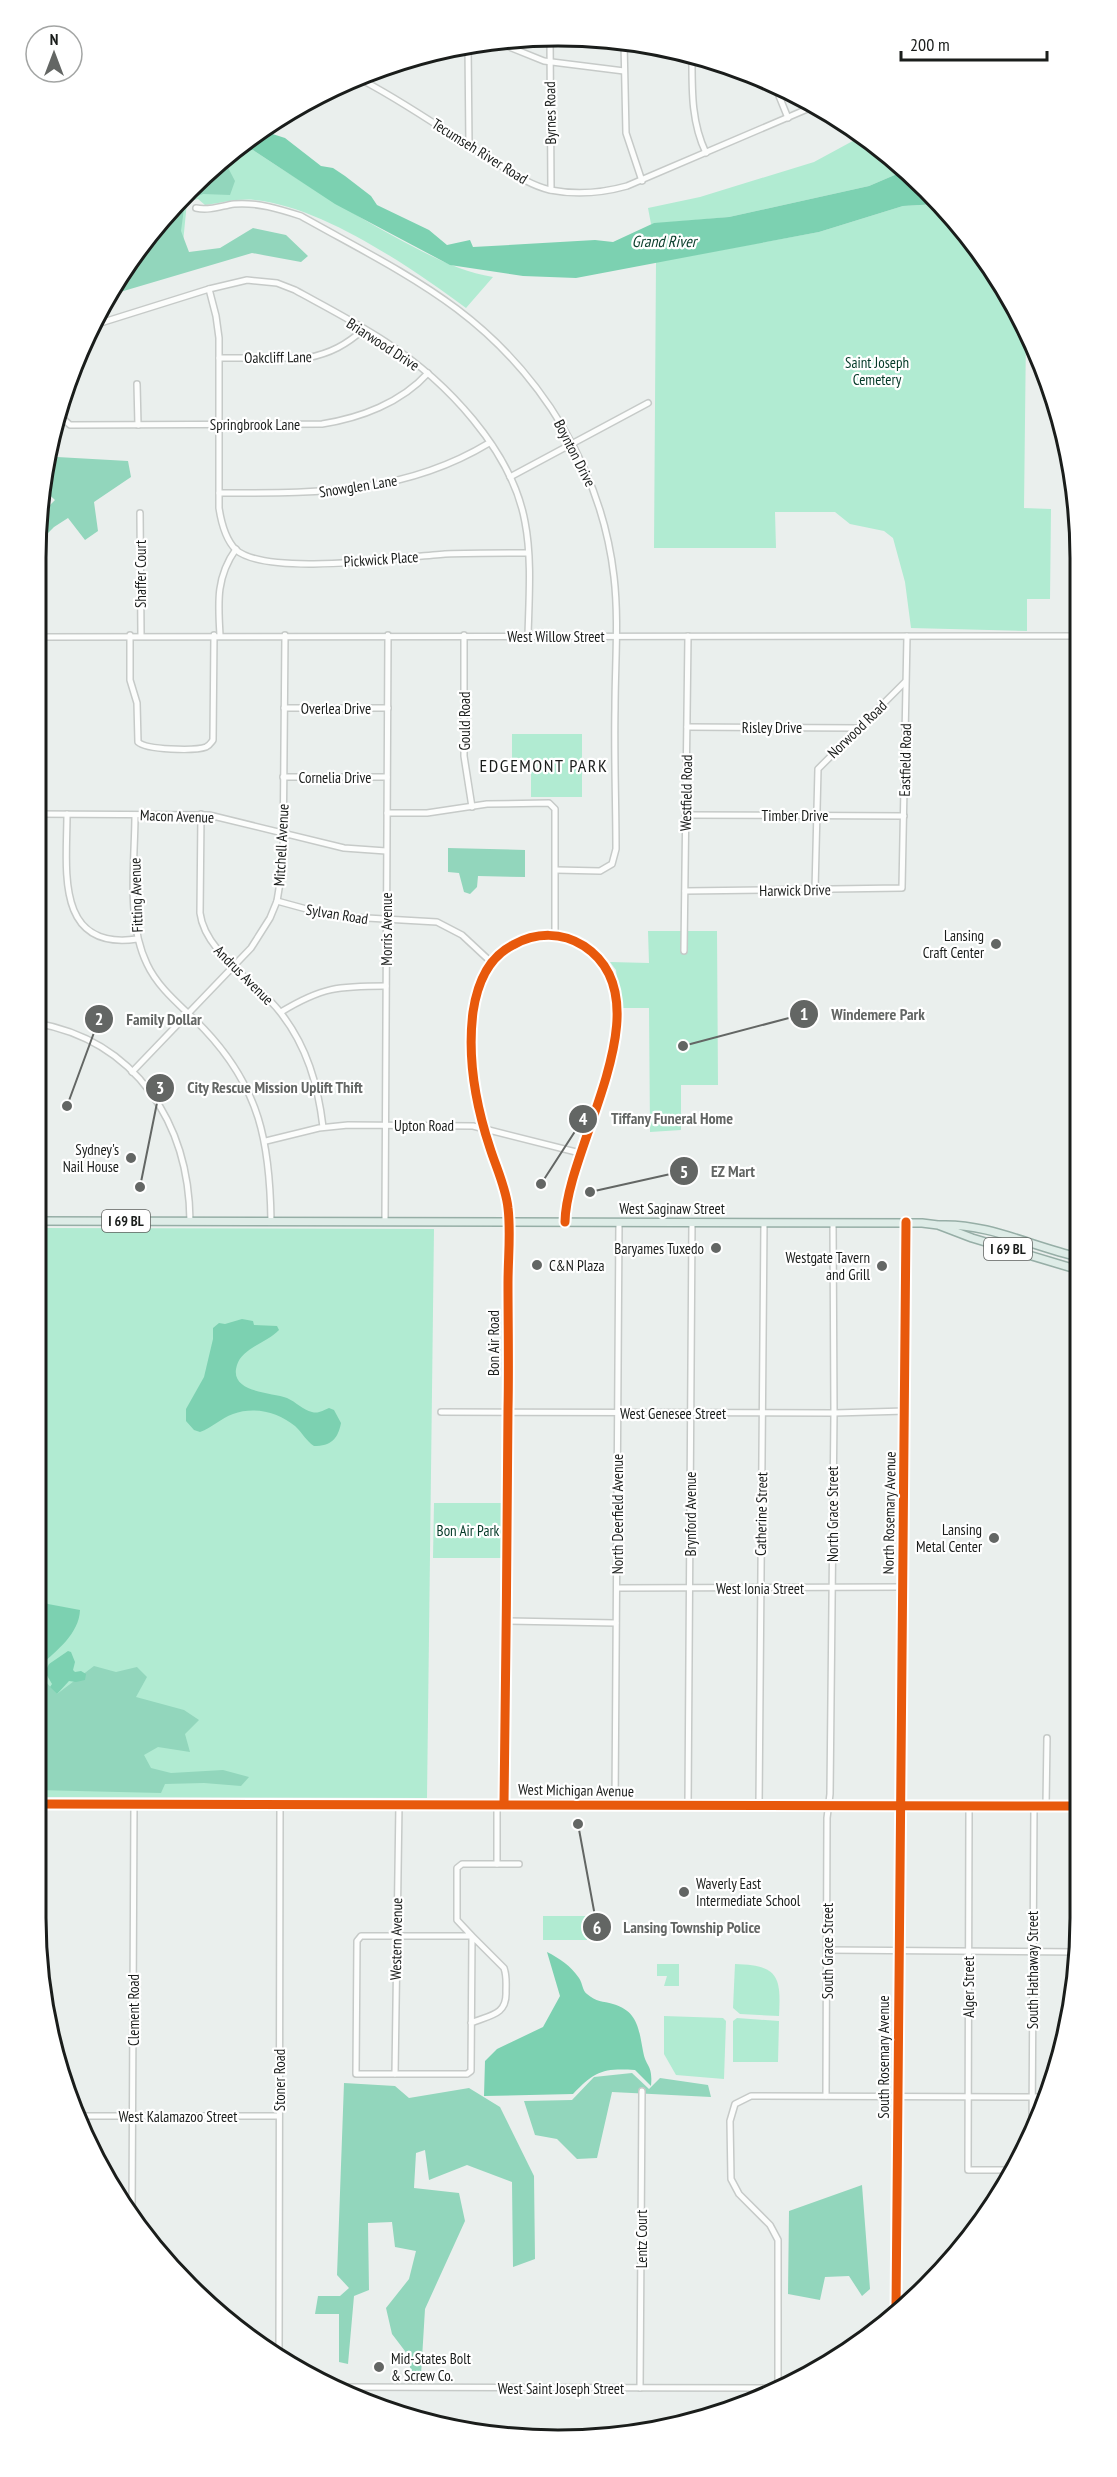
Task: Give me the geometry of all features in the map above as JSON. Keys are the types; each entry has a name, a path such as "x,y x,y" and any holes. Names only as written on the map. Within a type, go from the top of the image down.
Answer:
{"main road":[{"name":"West Saginaw Street","path":"46,1221 906,1222 938,1225 972,1238 1070,1266"},
{"name":"I 69 BL","path":"938,1225 958,1224 978,1228 1070,1254"}],"street":[{"name":"Byrnes Road","path":"550,46 551,190"},
{"path":"515,49 550,62 624,71"},
{"path":"624,51 626,133 642,181"},
{"path":"468,55 469,146"},
{"path":"692,64 695,121 706,153"},
{"name":"Tecumseh River Road","path":"367,83 427,118 524,180 551,190 585,193 604,191 642,181 804,110"},
{"path":"779,96 788,118"},
{"name":"Boynton Drive","path":"196,208 208,209 242,204 269,206 284,210 301,216 433,291 488,335 514,362 538,389 573,443 604,521 614,578 615,858 607,868 600,871 556,870"},
{"name":"Briarwood Drive","path":"104,322 209,289 247,280 277,283 295,290 403,354 428,374 462,408 489,443 510,477 525,521 528,553 528,636"},
{"path":"129,635 130,680 137,703 137,738 142,746 198,748 210,744 214,733 221,578 224,568 236,549 220,517 219,358 216,316 209,289"},
{"name":"Oakcliff Lane","path":"219,358 317,356 341,347 364,329"},
{"name":"Springbrook Lane","path":"66,421 70,425 301,425 345,420 394,400 428,374"},
{"path":"137,384 138,425"},
{"path":"510,477 648,403"},
{"name":"Snowglen Lane","path":"219,493 321,493 385,484 444,465 489,443"},
{"name":"Shaffer Court","path":"140,513 141,635"},
{"name":"Pickwick Place","path":"236,549 262,561 277,563 342,563 443,554 528,553"},
{"name":"Mitchell Avenue","path":"132,1072 234,966 256,940 277,901 283,864 285,635"},
{"name":"Morris Avenue","path":"385,1222 388,635"},
{"name":"Gould Road","path":"464,636 463,747 472,807"},
{"name":"Westfield Road","path":"684,951 688,636"},
{"name":"Eastfield Road","path":"904,885 907,636"},
{"name":"West Willow Street","path":"46,637 1070,636"},
{"name":"Norwood Road","path":"815,890 818,769 906,681"},
{"name":"Overlea Drive","path":"284,708 387,708"},
{"name":"Risley Drive","path":"687,727 858,728"},
{"name":"Cornelia Drive","path":"284,777 387,777"},
{"path":"387,813 427,813 498,804 549,803 555,809 555,934 581,944 601,961 609,972 617,995 617,1018 609,1065 569,1188 565,1222"},
{"name":"Macon Avenue","path":"46,814 201,814 344,848 386,851"},
{"path":"67,814 67,886 73,912 91,931 103,937 114,940 137,939"},
{"name":"Fitting Avenue","path":"135,814 134,914 137,939 154,978 222,1048 250,1094 266,1141 271,1179 271,1221"},
{"name":"Andrus Avenue","path":"201,814 200,913 202,926 210,940 281,1012 297,1036 311,1068 320,1100 323,1127"},
{"name":"Timber Drive","path":"686,815 904,816"},
{"name":"Harwick Drive","path":"685,891 898,890 904,885"},
{"name":"Sylvan Road","path":"277,901 332,916 437,922 462,935 491,962"},
{"name":"Bon Air Road","path":"504,1804 508,1206 483,1128 472,1081 472,1025 477,990 491,962 511,945 525,939 555,934"},
{"path":"281,1012 309,996 332,988 386,986"},
{"path":"46,1025 62,1029 90,1042 132,1072 159,1105 178,1142 187,1173 190,1221"},
{"name":"Upton Road","path":"266,1141 323,1127 385,1125 483,1128 580,1153"},
{"name":"North Deerfield Avenue","path":"615,1806 619,1222"},
{"name":"Brynford Avenue","path":"688,1806 692,1222"},
{"name":"North Rosemary Avenue","path":"900,1805 906,1411 906,1222"},
{"name":"Catherine Street","path":"759,1805 764,1223"},
{"name":"North Grace Street","path":"827,1805 830,1794 834,1413 833,1223"},
{"name":"West Genesee Street","path":"441,1413 906,1411"},
{"name":"West Ionia Street","path":"617,1588 903,1587"},
{"path":"506,1621 616,1623"},
{"path":"1046,1806 1047,1738"},
{"name":"West Michigan Avenue","path":"46,1804 1070,1806"},
{"name":"Clement Road","path":"132,2202 134,1804"},
{"name":"Stoner Road","path":"279,2347 280,1804"},
{"name":"Western Avenue","path":"394,2074 399,1804"},
{"path":"497,1804 497,1864"},
{"name":"South Grace Street","path":"826,2096 827,1805"},
{"name":"South Rosemary Avenue","path":"896,2303 900,1805"},
{"name":"Alger Street","path":"971,1805 969,1812 968,2170 1004,2170"},
{"name":"South Hathaway Street","path":"1032,2114 1031,1952 1034,1806"},
{"path":"471,2023 502,2010 507,2004 506,1974 504,1968 457,1920 457,1868 462,1864 519,1864"},
{"path":"362,1936 472,1936 471,2071 467,2074 356,2074 357,1941 362,1936"},
{"path":"827,1950 1069,1952"},
{"name":"Lentz Court","path":"640,2388 642,2091"},
{"path":"780,2380 778,2240 770,2225 739,2194 731,2179 730,2121 735,2104 751,2096 1038,2097"},
{"name":"West Kalamazoo Street","path":"86,2116 279,2116"},
{"name":"West Saint Joseph Street","path":"352,2387 763,2388"}],"green space":[{"path":"854,141 896,174 869,186 729,217 651,224 648,208 700,197 814,162"},
{"path":"249,150 253,150 341,206 431,256 493,277 466,308 393,258 309,214 255,200 236,200 205,205 198,199 192,201"},
{"name":"Saint Joseph Cemetery","path":"928,205 943,221 984,274 1002,302 1026,349 1024,508 1051,509 1050,599 1027,599 1027,631 911,628 905,582 893,538 884,531 850,524 835,512 775,512 776,548 654,548 656,262 819,232 903,206"},
{"path":"187,207 181,263 138,267"},
{"path":"512,734 582,734 582,797 531,797 531,764 512,763"},
{"path":"648,931 717,931 718,1085 681,1085 681,1130 650,1132 649,1008 620,1008 616,970 610,962 649,963"},
{"path":"46,1228 434,1229 427,1798 46,1797"},
{"name":"Bon Air Park","path":"434,1503 504,1503 503,1558 433,1558"},
{"path":"543,1916 587,1916 587,1940 543,1940"},
{"path":"657,1964 679,1964 679,1986 664,1986 667,1976 657,1976"},
{"path":"735,1964 761,1967 774,1976 778,1983 779,2016 740,2014 733,2008"},
{"path":"664,2016 723,2018 726,2021 724,2079 676,2075 664,2054"},
{"path":"737,2018 779,2021 778,2062 733,2062 733,2021"}],"shaded area":[{"path":"228,168 235,181 230,195 203,194 195,197"},
{"path":"184,210 181,231 189,252 220,248 253,228 286,235 308,256 301,262 252,253 122,292 152,247"},
{"path":"57,455 128,461 131,477 94,502 98,531 85,540 68,518 47,534 50,505 55,500 51,496"},
{"path":"448,848 525,850 525,877 478,876 477,887 470,894 464,892 459,873 448,872"},
{"path":"94,1666 116,1672 137,1667 147,1677 136,1697 184,1710 199,1720 185,1734 190,1752 158,1747 144,1755 151,1768 171,1773 223,1770 249,1777 241,1786 204,1783 165,1784 161,1793 46,1790 46,1682 57,1694"},
{"path":"632,2073 649,2089 660,2078 708,2085 711,2097 612,2092 597,2158 577,2159 557,2139 535,2135 524,2101 572,2100 594,2077"},
{"path":"344,2083 395,2086 409,2098 469,2088 500,2107 534,2176 535,2259 513,2267 512,2182 467,2165 429,2180 425,2150 416,2153 414,2188 459,2193 465,2221 425,2309 421,2375 411,2373 408,2355 392,2334 386,2308 409,2279 416,2251 395,2247 392,2222 368,2223 369,2290 354,2296 348,2364 339,2362 339,2314 315,2314 318,2296 340,2296 349,2288 337,2275"},
{"path":"862,2185 870,2289 862,2296 849,2276 825,2277 820,2300 788,2294 789,2211"}],"water":[{"name":"Grand River","path":"273,134 285,138 321,166 333,168 345,176 371,196 377,205 429,230 447,245 470,240 473,247 595,240 613,242 654,223 729,217 869,186 896,174 928,205 903,206 819,232 576,278 523,276 450,265 335,204 253,150 249,150"},
{"path":"242,1319 253,1321 254,1325 277,1326 279,1330 240,1359 236,1374 239,1381 253,1390 287,1398 312,1412 329,1408 334,1410 341,1423 336,1437 329,1443 314,1446 288,1421 265,1412 249,1411 233,1414 200,1432 194,1430 186,1421 186,1409 204,1377 213,1339 213,1328 219,1323 225,1324"},
{"path":"46,1603 80,1610 76,1627 46,1660"},
{"path":"68,1651 71,1652 75,1662 73,1670 86,1674 85,1680 69,1681 57,1694 50,1687 52,1684 46,1674 49,1664"},
{"path":"547,1952 572,1970 590,1997 621,2007 632,2016 636,2022 644,2056 650,2070 651,2086 635,2070 615,2070 600,2073 587,2080 573,2094 484,2096 485,2061 497,2049 543,2027 560,1996"}],"cycle path":[{"path":"504,1804 509,1226 505,1193 476,1098 471,1029 477,992 485,973 496,957 522,941 549,935 567,938 584,946 607,971 617,1002 615,1038 606,1076 570,1191 565,1222"},
{"path":"896,2303 906,1222"},
{"path":"46,1804 1070,1806"}],"place":[{"name":"Lansing Craft Center","path":"996,944"},
{"name":"Windemere Park","path":"683,1046"},
{"name":"Family Dollar","path":"67,1106"},
{"name":"Sydney's Nail House","path":"131,1158"},
{"name":"Tiffany Funeral Home","path":"541,1184"},
{"name":"City Rescue Mission Uplift Thift","path":"140,1187"},
{"name":"EZ Mart","path":"590,1192"},
{"name":"Baryames Tuxedo","path":"716,1248"},
{"name":"C&N Plaza","path":"537,1265"},
{"name":"Westgate Tavern and Grill","path":"882,1266"},
{"name":"Lansing Metal Center","path":"994,1538"},
{"name":"Lansing Township Police","path":"578,1824"},
{"name":"Waverly East Intermediate School","path":"684,1892"},
{"name":"Mid-States Bolt & Screw Co.","path":"379,2367"}],"district":[{"name":"EDGEMONT PARK","path":"544,765"}]}
